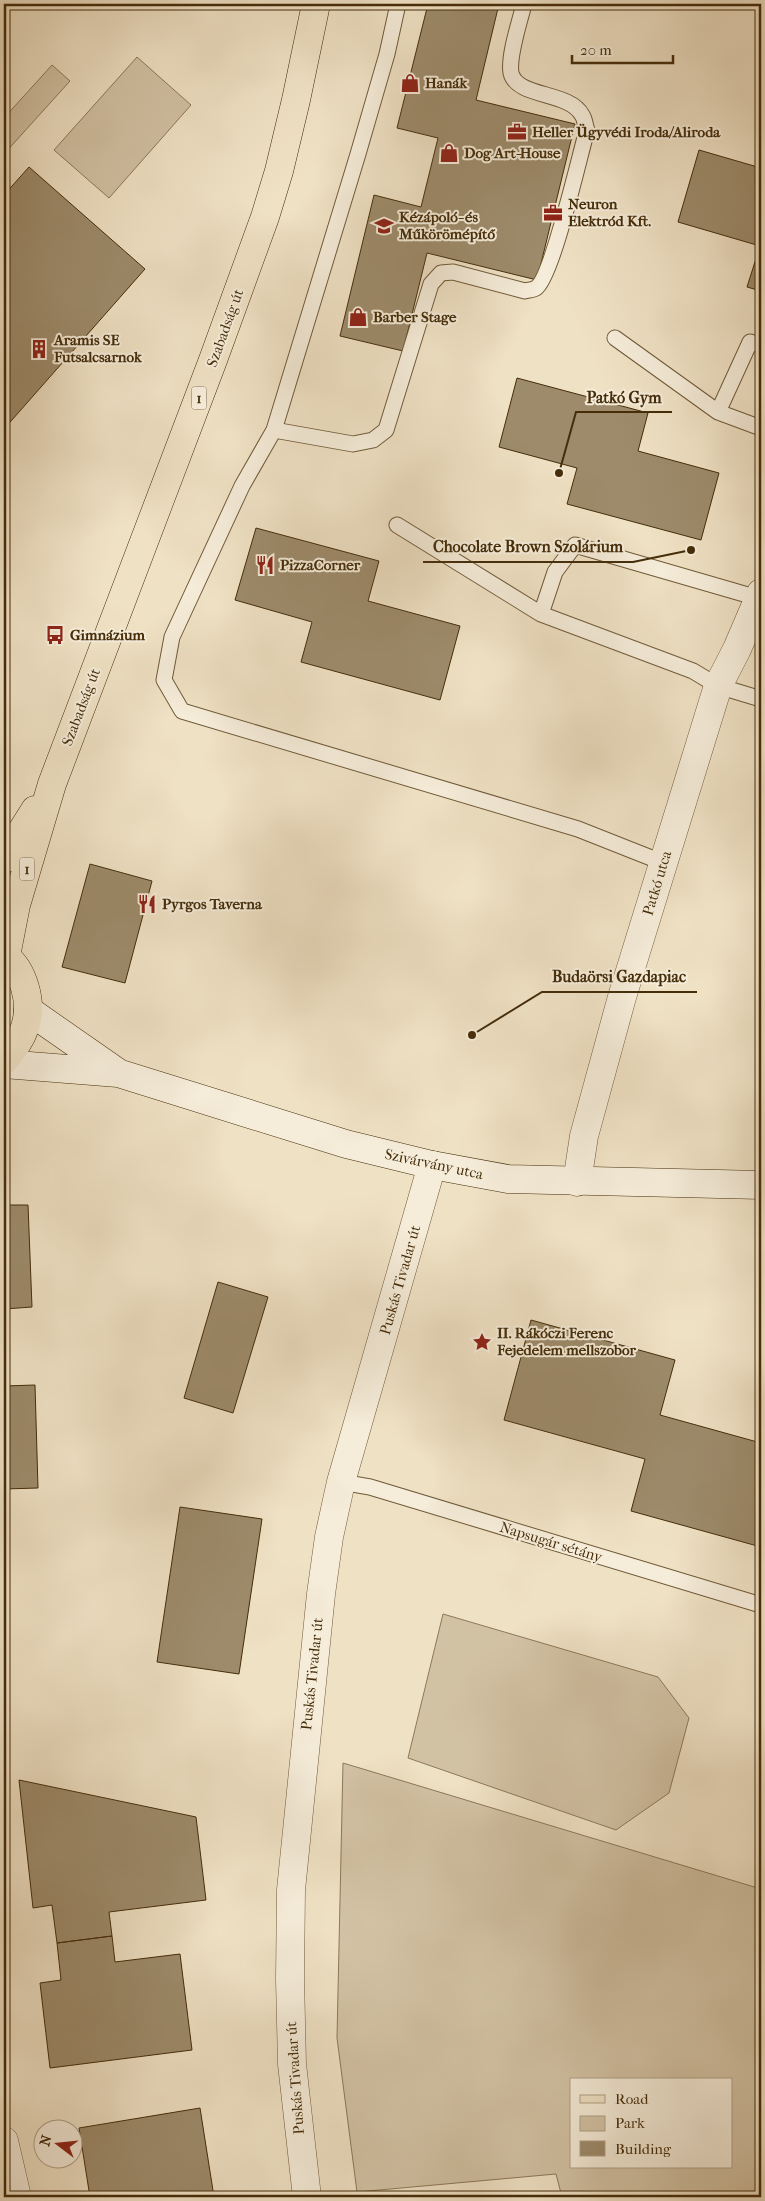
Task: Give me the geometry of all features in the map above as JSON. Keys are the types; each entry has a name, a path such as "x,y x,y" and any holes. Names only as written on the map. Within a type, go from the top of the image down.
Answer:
{"main road":[{"name":"Szabadság út","path":"4,1062 19,1042 26,1026 28,1010 26,990 19,972 5,955 16,905 52,784 213,360 265,217 279,171 294,109 316,4"},
{"name":"Szabadság út","path":"4,859 52,784"}],"street":[{"name":"Patkó utca","path":"577,1182 584,1136 622,997 718,686 737,649 760,595"},
{"name":"Szivárvány utca","path":"28,1010 118,1073"},
{"name":"Szivárvány utca","path":"4,1062 118,1073 346,1144 432,1165 508,1179 761,1185"},
{"name":"Puskás Tivadar út","path":"307,2197 301,2159 292,2064 290,1979 291,1890 321,1594 329,1537 341,1482 432,1165"},
{"path":"4,2141 17,2197"}],"lane":[{"path":"398,4 387,54 358,154 274,430 242,486 172,637 164,680 182,710 578,829 664,863"},
{"path":"274,430 353,444 373,440 386,430 431,284 441,274 453,272 525,292 537,288 544,276 561,229 587,130 582,114 569,102 520,86 511,74 512,57 524,4"},
{"path":"615,338 718,412 761,428"},
{"path":"718,412 750,342 761,345"},
{"path":"397,525 541,614 693,670 718,686 761,699"},
{"path":"541,614 555,572 575,545 760,595"},
{"name":"Napsugár sétány","path":"341,1482 370,1487 761,1605"}],"green space":[{"path":"137,57 191,105 109,198 54,150"},
{"path":"52,65 70,81 4,154 4,118"},
{"path":"443,1614 658,1677 689,1718 669,1793 616,1830 408,1758"},
{"path":"343,1763 761,1889 761,2197 562,2197 556,2174 357,2192 337,2038"}],"building":[{"path":"428,4 499,4 476,100 575,124 537,280 427,253 403,351 340,336 374,195 421,207 438,138 397,128"},
{"path":"699,150 761,168 761,291 747,287 760,246 678,222"},
{"name":"Aramis SE Futsalcsarnok","path":"29,167 145,269 4,429 4,195"},
{"path":"517,378 648,413 638,451 719,473 701,540 567,504 577,468 499,447"},
{"path":"4,521 10,527 4,534"},
{"path":"256,528 379,561 368,601 460,626 440,700 301,662 312,622 235,600"},
{"path":"90,864 152,881 125,983 62,967"},
{"path":"4,1205 28,1205 32,1307 4,1309"},
{"path":"218,1282 268,1297 233,1413 184,1398"},
{"path":"531,1320 675,1360 660,1415 761,1443 761,1547 631,1511 645,1459 504,1420"},
{"path":"35,1385 38,1488 4,1489 4,1386"},
{"path":"180,1507 262,1519 239,1674 157,1662"},
{"path":"19,1780 196,1817 206,1900 109,1912 112,1936 57,1943 52,1905 33,1908"},
{"path":"112,1936 115,1962 180,1954 192,2050 50,2068 40,1983 61,1980 57,1943"},
{"path":"200,2108 214,2197 121,2197 120,2195 90,2197 82,2147 82,2128"}],"place":[{"name":"Hanák","path":"410,83"},
{"name":"Heller Ügyvédi Iroda/Aliroda","path":"517,132"},
{"name":"Dog Art-House","path":"449,153"},
{"name":"Neuron Elektród Kft.","path":"553,213"},
{"name":"Kézápoló- és Műkörömépítő","path":"384,226"},
{"name":"Barber Stage","path":"358,317"},
{"name":"Aramis SE Futsalcsarnok","path":"39,349"},
{"name":"Patkó Gym","path":"559,473"},
{"name":"Chocolate Brown Szolárium","path":"691,550"},
{"name":"PizzaCorner","path":"265,565"},
{"name":"Gimnázium","path":"55,635"},
{"name":"Pyrgos Taverna","path":"147,904"},
{"name":"Budaörsi Gazdapiac","path":"472,1035"},
{"name":"II. Rákóczi Ferenc Fejedelem mellszobor","path":"482,1342"}]}
